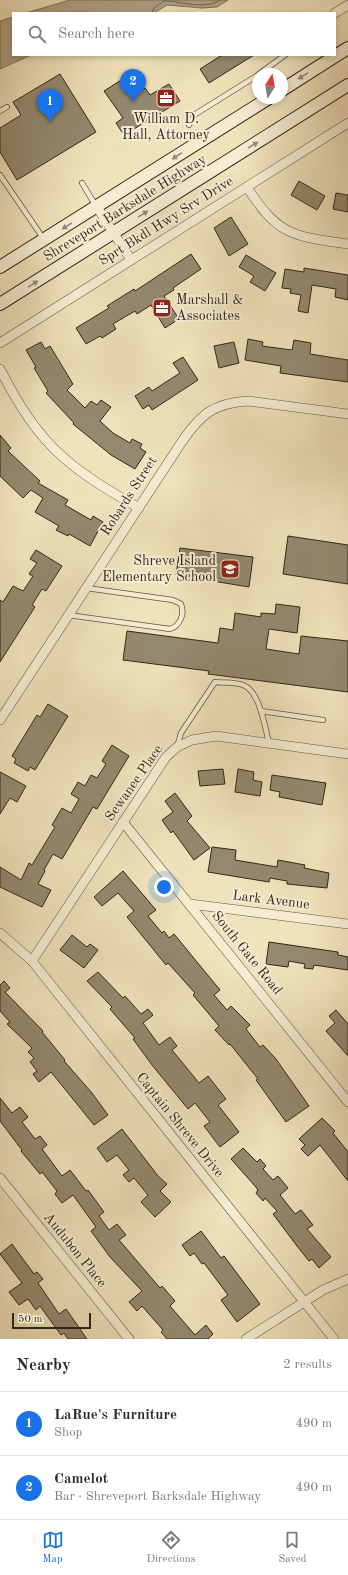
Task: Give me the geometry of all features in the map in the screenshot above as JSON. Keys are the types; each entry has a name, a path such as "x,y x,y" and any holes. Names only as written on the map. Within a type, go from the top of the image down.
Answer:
{"main road":[{"path":"336,56 348,48"},
{"path":"288,86 335,56"},
{"name":"Shreveport Barksdale Highway","path":"0,304 348,85"},
{"name":"Shreveport Barksdale Highway","path":"0,267 260,104"}],"street":[{"path":"336,13 348,6"},
{"name":"Sprt Bkdl Hwy Srv Drive","path":"0,343 348,123"},
{"path":"247,187 268,217 279,227 292,234 348,244"},
{"path":"97,207 131,260"},
{"path":"0,369 22,408 45,439 56,450 101,486 139,508"},
{"name":"Robards Street","path":"0,720 190,429 203,415 217,407 232,402 248,401 348,414"},
{"name":"Sewanee Place","path":"32,961 166,757 177,747 192,740 216,736 348,754"},
{"name":"South Gate Road","path":"123,822 345,1094 348,1102"},
{"name":"Lark Avenue","path":"190,904 348,924"},
{"name":"Captain Shreve Drive","path":"0,933 32,961 334,1339"},
{"name":"Audubon Place","path":"0,1178 129,1339"},
{"path":"246,1339 304,1301 339,1282 348,1279"}],"lane":[{"path":"267,68 284,56"},
{"path":"189,125 194,115 252,78"},
{"path":"0,110 7,107"},
{"path":"0,175 44,240"},
{"path":"82,183 97,207"},
{"path":"68,615 170,629 176,626 182,616 181,604 173,600 86,588"},
{"path":"177,747 181,733 215,682 242,685 249,689 258,702 269,743"},
{"path":"261,711 323,720"}],"water":[{"path":"70,0 228,0 217,7 202,8 167,5 156,12 29,12"},
{"path":"12,17 12,56 29,56 0,69 0,21"}],"building":[{"path":"220,56 252,56 209,83 200,69"},
{"path":"60,74 96,132 17,180 0,152 0,128 21,115 13,102"},
{"path":"126,77 137,93 145,88 150,95 169,84 180,101 124,135 116,123 123,118 104,91"},
{"path":"299,181 325,196 317,210 291,195"},
{"path":"336,193 348,195 348,212 333,209"},
{"path":"231,217 248,244 229,256 214,228"},
{"path":"191,254 201,269 164,296 179,319 165,328 151,305 137,314 135,311 113,324 116,329 102,338 100,336 86,344 76,328 109,308 107,306 134,289 135,291"},
{"path":"246,255 276,273 265,291 250,282 254,276 239,267"},
{"path":"304,268 348,275 348,300 335,297 336,289 312,285 308,313 298,311 301,295 290,293 291,289 282,288 285,269 304,272"},
{"path":"248,339 263,342 262,346 292,350 294,340 311,343 310,354 348,360 348,382 280,373 281,366 245,360"},
{"path":"41,342 45,349 50,346 73,384 67,390 85,408 91,401 97,405 101,400 111,407 100,421 113,433 130,443 132,439 142,444 140,448 146,452 135,469 111,455 73,424 74,423 46,393 48,391 34,368 36,367 26,350"},
{"path":"234,342 239,363 219,368 214,346"},
{"path":"183,357 198,380 152,410 149,405 143,409 135,396 149,387 152,391 180,373 173,363"},
{"path":"0,435 11,448 8,451 40,481 38,483 68,500 65,505 91,520 93,516 103,522 90,546 69,534 68,536 56,530 59,526 35,512 43,498 31,490 23,498 0,476"},
{"path":"288,536 348,545 348,584 283,574"},
{"path":"180,548 253,557 249,587 176,575"},
{"path":"36,550 62,566 46,591 42,589 32,605 35,607 0,662 0,600 3,602 13,586 23,591 33,576 29,574 37,563 30,559"},
{"path":"276,604 300,607 297,633 269,629 266,649 299,654 301,636 348,641 348,692 208,674 209,671 123,660 127,631 218,643 220,628 233,630 235,613 261,617 261,613 275,614"},
{"path":"48,704 68,716 35,770 30,767 28,771 14,763 16,759 12,756 37,715 40,717"},
{"path":"112,745 129,756 97,809 93,807 62,859 53,854 38,884 51,890 42,907 0,887 0,867 21,880 29,863 32,865 55,827 52,825 62,808 71,813 79,799 71,794 78,782 85,786 91,775 97,778 106,764 102,761"},
{"path":"223,769 225,784 200,786 198,771"},
{"path":"238,769 254,772 253,780 262,782 260,796 235,792"},
{"path":"0,772 26,786 17,802 10,798 0,814"},
{"path":"272,775 326,783 322,805 279,797 280,792 270,790"},
{"path":"175,793 192,816 187,821 210,848 194,860 173,831 171,833 162,820 173,812 165,801"},
{"path":"212,847 236,850 235,860 277,867 278,860 305,865 304,868 329,873 327,888 287,884 287,881 270,878 269,882 208,872"},
{"path":"123,871 156,910 148,916 162,933 164,931 169,938 174,934 220,990 214,995 227,1010 231,1006 250,1025 246,1029 260,1047 263,1045 276,1059 309,1106 286,1122 256,1080 258,1079 230,1044 229,1045 215,1030 219,1026 193,995 195,993 168,963 166,965 127,917 134,911 118,893 102,906 94,897"},
{"path":"72,935 87,947 90,944 98,950 84,968 60,950"},
{"path":"269,942 338,952 338,955 348,957 348,970 314,965 313,969 304,968 305,964 289,961 288,967 266,964"},
{"path":"98,972 123,998 125,996 141,1014 148,1009 153,1015 143,1023 159,1045 170,1037 177,1046 172,1050 199,1083 208,1076 226,1099 218,1105 239,1132 220,1147 204,1126 210,1122 195,1103 188,1109 152,1065 133,1039 135,1038 110,1009 112,1007 87,981"},
{"path":"4,981 10,988 5,992 43,1031 42,1032 65,1060 64,1061 92,1093 108,1115 94,1125 51,1072 39,1082 33,1074 37,1071 30,1062 34,1058 28,1052 32,1048 7,1024 10,1022 0,1011 0,985"},
{"path":"336,1010 348,1024 348,1056 326,1031 335,1023 329,1016"},
{"path":"0,1098 12,1113 20,1107 28,1117 22,1122 35,1139 40,1136 47,1145 42,1149 62,1176 70,1170 86,1191 88,1190 104,1212 99,1216 109,1230 117,1224 126,1235 119,1240 160,1288 162,1286 175,1301 170,1306 195,1335 206,1325 213,1334 208,1339 167,1339 161,1332 163,1330 142,1306 137,1311 129,1302 142,1291 110,1257 91,1231 96,1227 73,1195 62,1203 55,1194 57,1191 42,1172 40,1174 21,1151 22,1150 0,1121"},
{"path":"322,1118 335,1131 333,1133 348,1152 348,1181 320,1145 308,1156 301,1149 305,1145 299,1139"},
{"path":"122,1129 158,1176 167,1184 160,1191 171,1202 155,1217 141,1202 148,1195 134,1178 129,1182 123,1175 129,1170 117,1155 107,1162 97,1148"},
{"path":"243,1148 257,1162 260,1159 266,1166 263,1169 273,1180 278,1176 288,1188 280,1195 295,1214 301,1210 313,1225 307,1229 331,1257 319,1268 312,1259 309,1261 273,1214 277,1211 265,1198 263,1201 256,1193 258,1190 255,1186 231,1159"},
{"path":"201,1231 221,1258 224,1256 260,1304 237,1322 221,1300 228,1295 204,1263 202,1264 194,1253 190,1256 182,1245"},
{"path":"12,1244 34,1274 37,1272 43,1279 38,1283 59,1314 66,1309 87,1339 68,1339 64,1333 61,1335 40,1306 36,1310 28,1299 19,1305 9,1292 22,1283 0,1254"}],"place":[{"name":"William D. Hall, Attorney","path":"166,98"},
{"name":"Camelot","path":"133,102"},
{"name":"LaRue's Furniture","path":"50,122"},
{"name":"Marshall & Associates","path":"162,308"},
{"name":"Shreve Island Elementary School","path":"230,569"}]}
